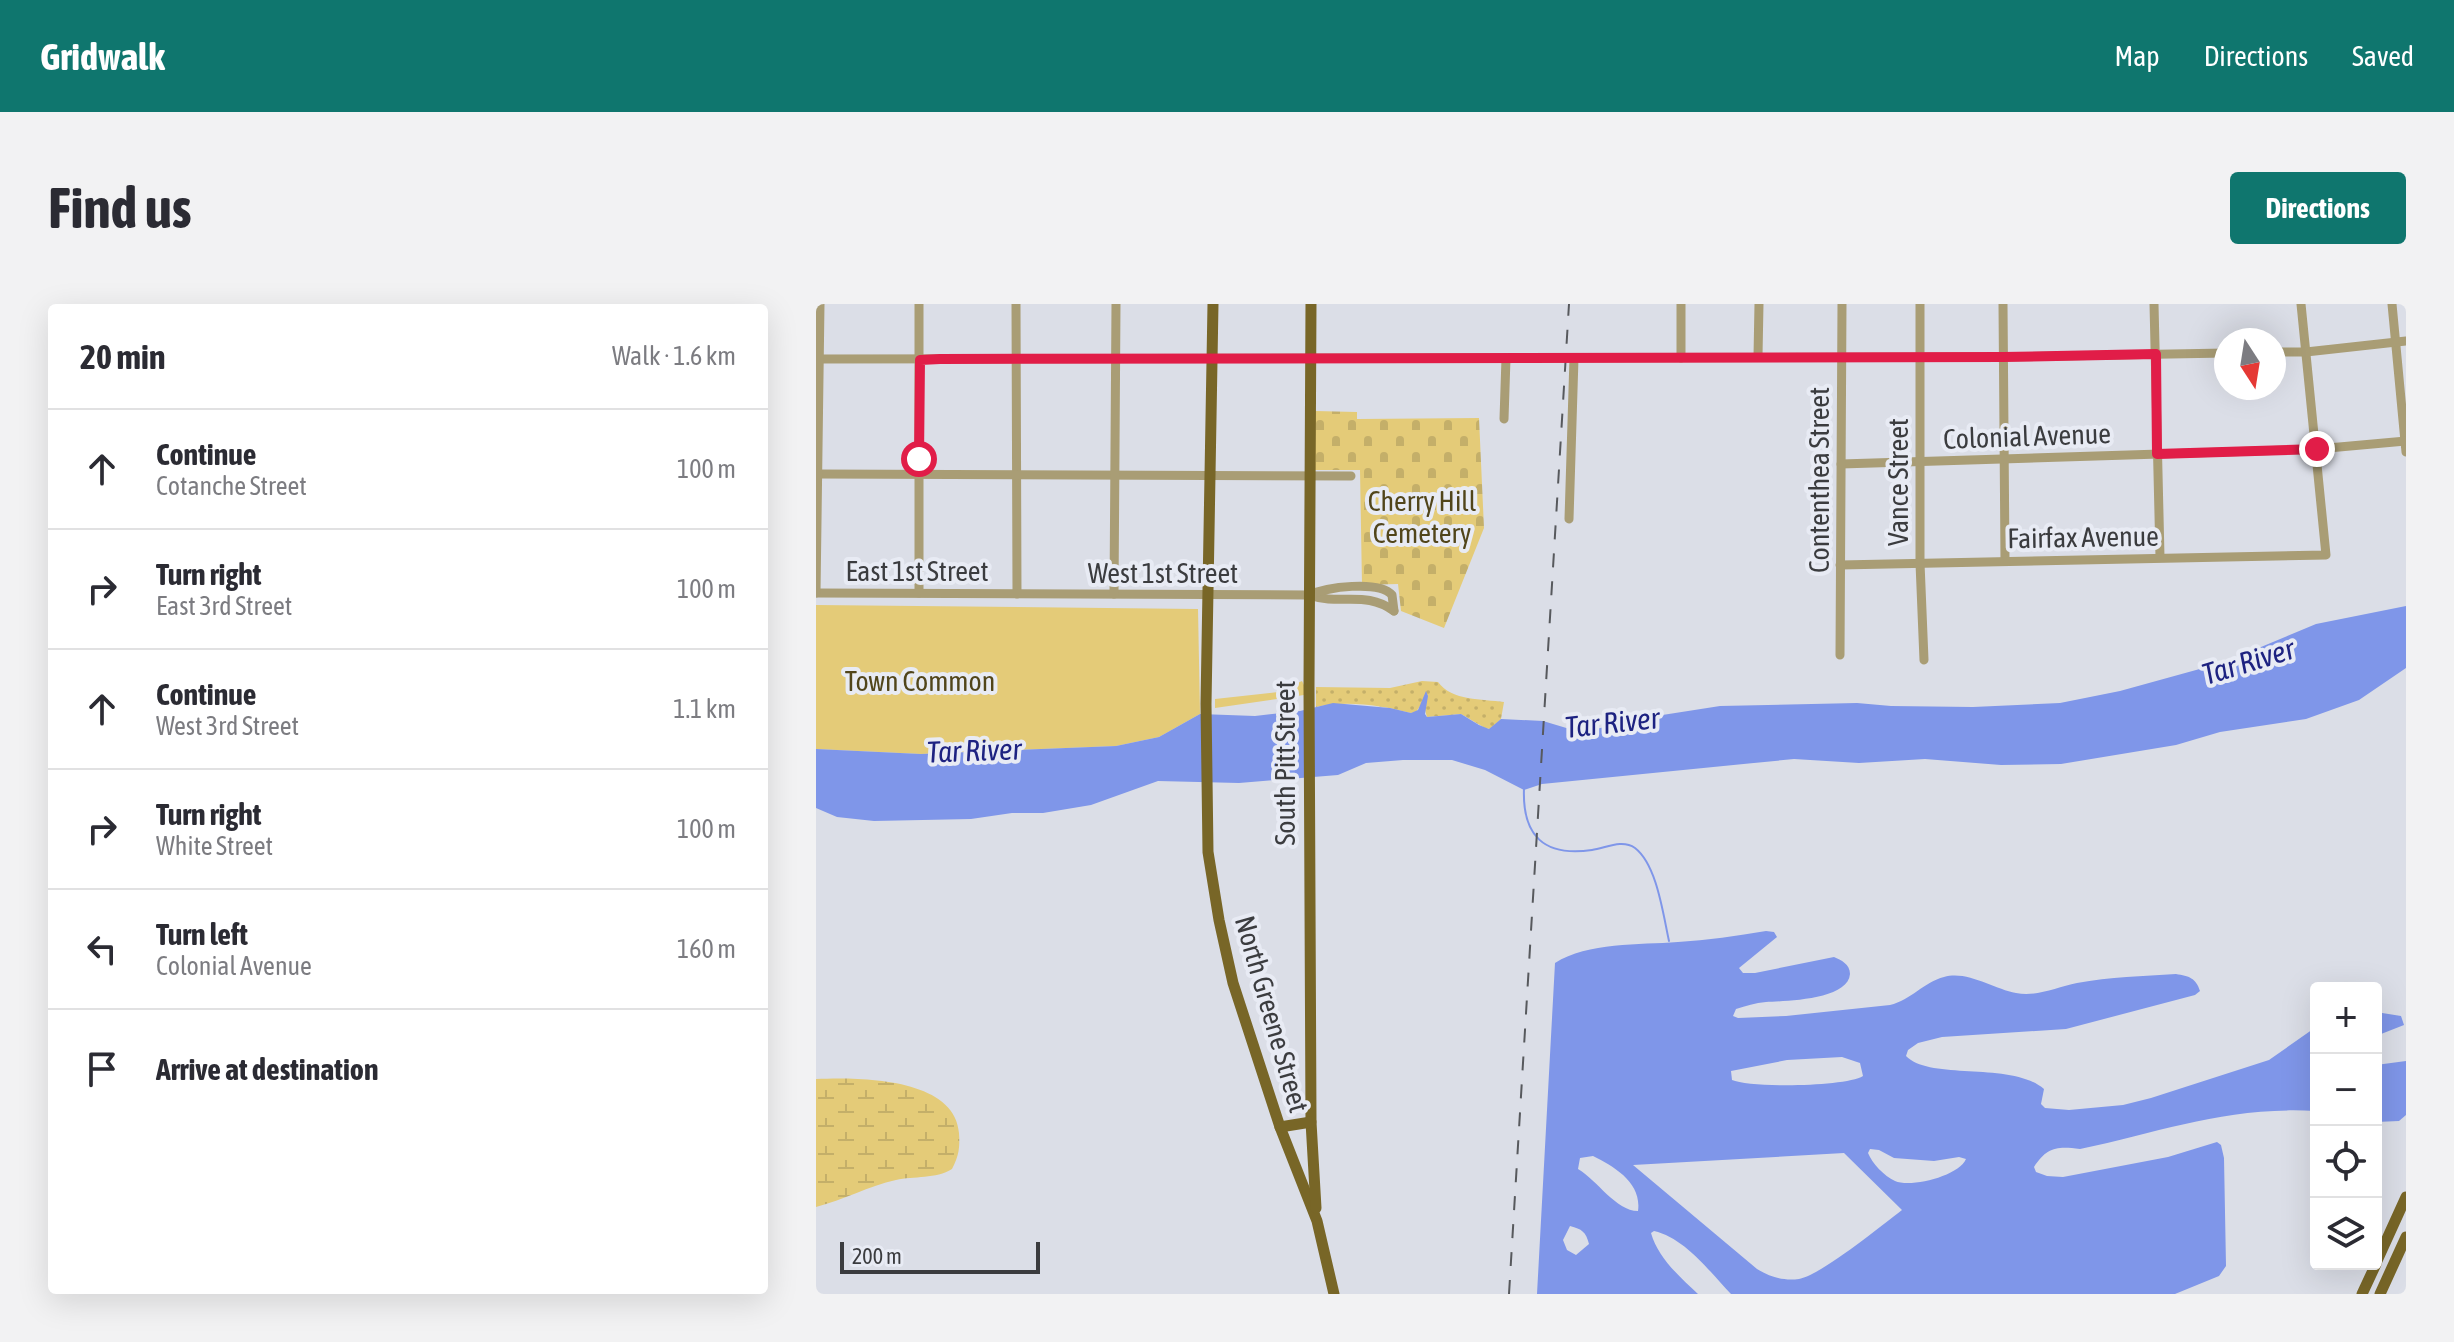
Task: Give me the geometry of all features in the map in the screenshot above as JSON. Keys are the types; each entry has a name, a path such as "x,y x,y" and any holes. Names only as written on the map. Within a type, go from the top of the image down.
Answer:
{"main road":[{"name":"North Greene Street","path":"1213,304 1206,704 1208,852 1233,983 1280,1127 1317,1221 1334,1294"},
{"name":"South Pitt Street","path":"1311,304 1311,1122 1317,1221"},
{"path":"1280,1127 1311,1122"},
{"path":"2382,1251 2406,1197"},
{"path":"2380,1294 2406,1237"},
{"path":"2362,1294 2373,1270"}],"street":[{"path":"816,593 820,304"},
{"path":"919,304 919,593"},
{"path":"1016,304 1017,594"},
{"path":"1114,594 1116,304"},
{"path":"1681,304 1681,358"},
{"path":"1758,356 1759,304"},
{"name":"Contenthea Street","path":"1840,655 1842,304"},
{"name":"Vance Street","path":"1920,304 1920,563 1924,660"},
{"path":"2003,304 2005,561"},
{"path":"2154,304 2160,557"},
{"path":"2301,304 2317,449"},
{"path":"2392,304 2401,342 2406,452"},
{"path":"2286,352 2401,342"},
{"path":"818,359 2003,357 2214,353"},
{"path":"1504,419 1506,358"},
{"path":"1569,519 1574,358"},
{"name":"Colonial Avenue","path":"1841,464 2317,449 2406,441"},
{"name":"Fairfax Avenue","path":"1840,565 2326,555 2317,449"},
{"path":"818,474 1351,476"},
{"path":"1348,588 1349,600"},
{"path":"1383,588 1390,592 1394,611 1381,601 1323,599 1309,595 1320,590 1383,588"},
{"path":"1381,601 1390,592"},
{"name":"East 1st Street","path":"816,593 1017,594"},
{"name":"West 1st Street","path":"1017,594 1309,595"}],"green space":[{"name":"Cherry Hill Cemetery","path":"1315,411 1357,412 1357,419 1479,418 1484,528 1444,628 1401,611 1398,584 1362,585 1360,470 1315,470"},
{"name":"Town Common","path":"816,605 1198,609 1200,714 1159,737 1116,746 921,754 816,749"},
{"path":"1302,681 1304,695 1215,708 1215,699 1278,692"},
{"path":"1422,681 1438,682 1459,696 1504,702 1501,719 1490,729 1461,714 1427,717 1420,706 1411,713 1364,704 1316,707 1316,687 1390,688"},
{"path":"816,1079 878,1080 901,1084 941,1101 953,1115 959,1133 958,1151 952,1169 886,1183 816,1207"}],"water":[{"name":"Tar River","path":"2406,606 2406,668 2359,700 2306,719 2220,732 2176,745 2061,764 2001,765 1925,759 1859,763 1794,759 1542,784 1524,790 1485,770 1452,760 1403,760 1366,763 1338,775 1239,783 1158,781 1091,805 971,819 874,821 837,817 816,808 816,749 921,754 1116,746 1159,737 1200,714 1255,716 1300,711 1333,703 1411,713 1418,710 1426,691 1427,717 1461,714 1489,729 1501,719 1543,721 1573,730 1591,730 1720,706 1857,703 1973,707 2060,703 2120,691 2225,662 2316,624"},
{"path":"1774,932 1777,937 1739,968 1743,973 1834,957 1847,965 1850,971 1847,983 1828,994 1736,1009 1733,1016 1738,1018 1890,1005 1937,979 1953,976 1971,978 2024,994 2102,979 2185,976 2194,980 2198,987 2200,991 2195,995 2066,1029 1942,1037 1918,1043 1908,1050 1906,1056 1933,1068 1993,1073 2030,1081 2044,1089 2041,1104 2045,1108 2069,1110 2123,1105 2151,1098 2269,1060 2310,1031 2310,1111 2224,1116 2080,1149 2053,1149 2039,1160 2034,1167 2036,1172 2063,1177 2168,1157 2217,1142 2221,1145 2224,1158 2226,1266 2219,1276 2175,1294 1731,1294 1686,1248 1654,1231 1651,1233 1654,1242 1664,1259 1698,1294 1537,1294 1555,963 1598,948","holes":["1842,1057 1860,1063 1863,1076 1853,1080 1798,1085 1732,1080 1731,1071 1787,1060","1870,1149 1894,1158 1934,1161 1959,1157 1966,1159 1945,1175 1923,1182 1902,1183 1883,1173 1872,1161 1868,1153","1844,1153 1902,1210 1809,1276 1782,1279 1757,1269 1633,1165","1593,1156 1610,1165 1631,1184 1636,1192 1638,1211 1614,1201 1578,1169 1580,1158","1570,1226 1583,1232 1589,1244 1576,1255 1567,1250 1563,1240"]},
{"path":"2382,1013 2401,1016 2404,1025 2382,1034"},
{"path":"2406,1061 2406,1115 2399,1121 2382,1122 2382,1064"}],"waterway":[{"path":"1524,788 1524,805 1532,831 1549,846 1575,851 1625,844 1643,856 1658,891 1669,941"}],"railway":[{"path":"1509,1294 1569,304"}],"route":[{"path":"919,459 920,360 940,359 2156,354 2157,454 2317,449"}]}
